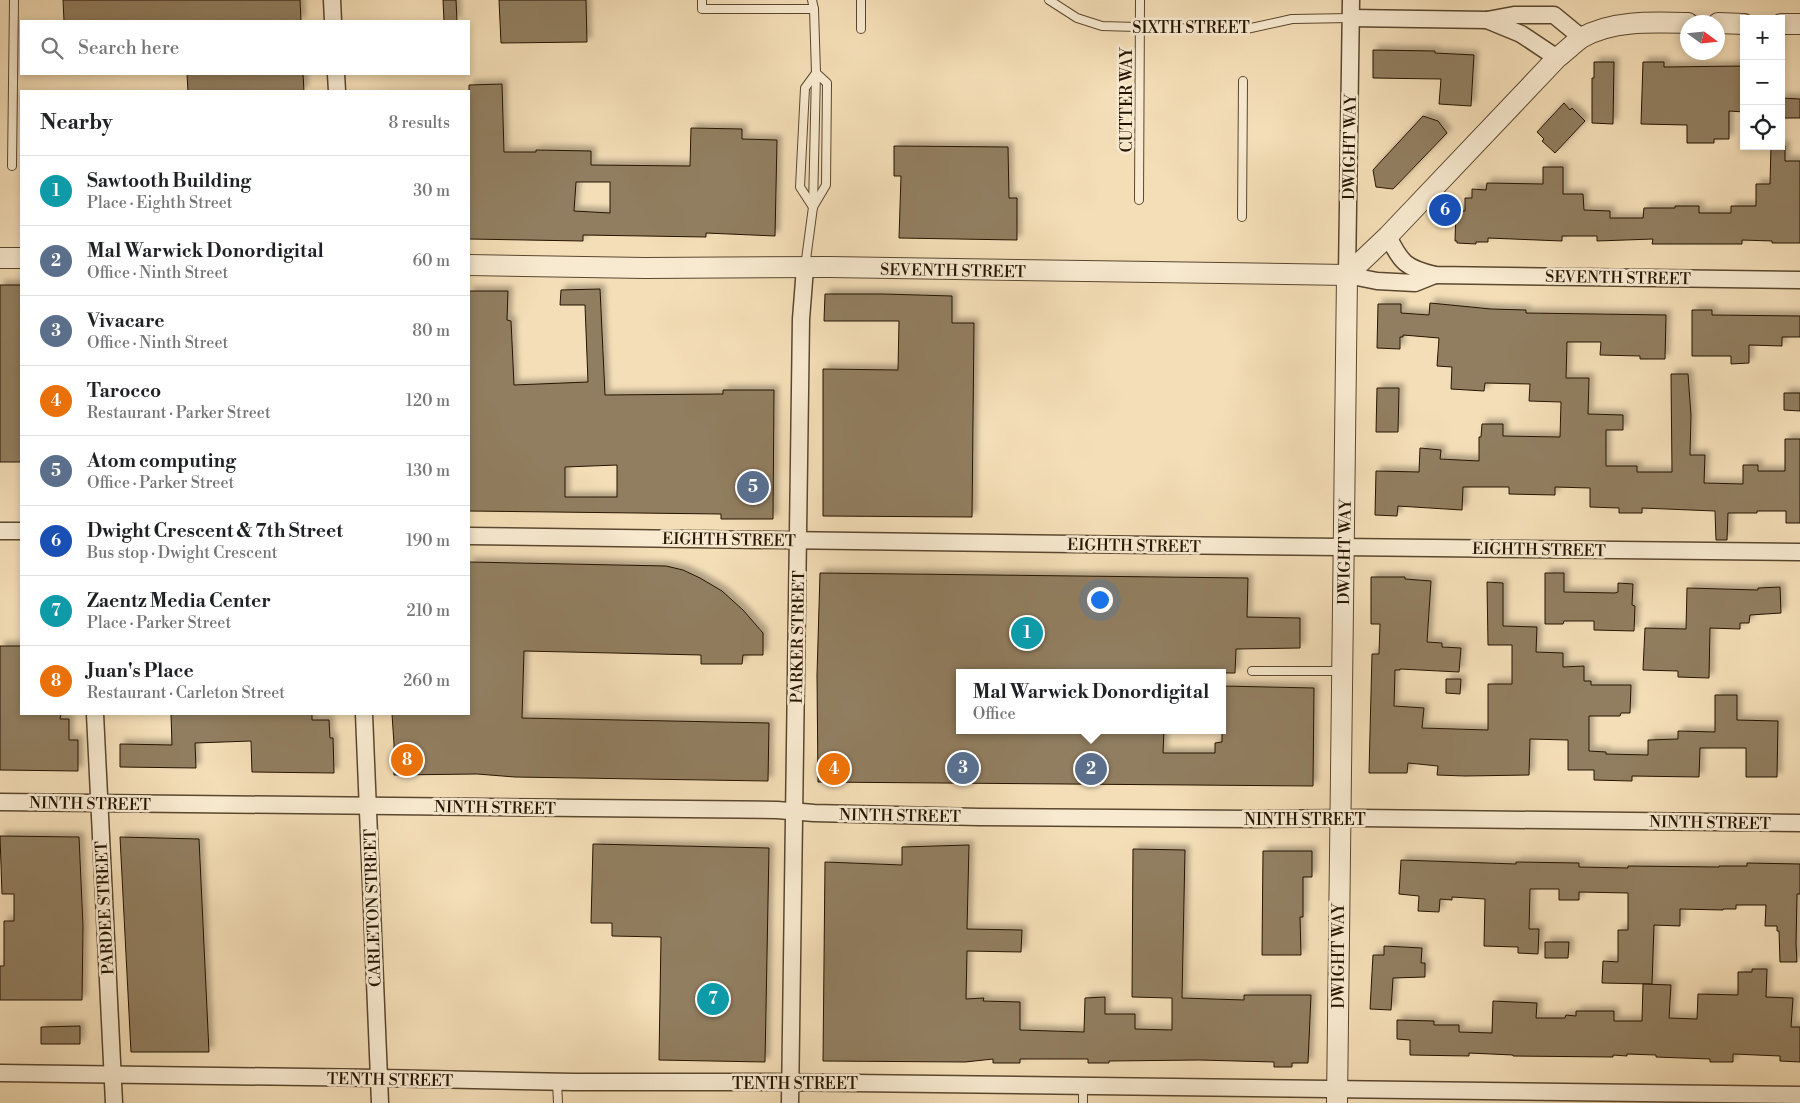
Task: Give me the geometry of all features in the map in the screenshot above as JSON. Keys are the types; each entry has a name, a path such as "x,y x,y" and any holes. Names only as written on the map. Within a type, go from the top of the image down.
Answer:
{"street":[{"path":"332,0 333,20"},
{"name":"DWIGHT WAY","path":"1337,1096 1339,819 1351,0"},
{"name":"SIXTH STREET","path":"1350,18 1487,20 1514,15 1554,16 1582,38"},
{"name":"SIXTH STREET","path":"1487,20 1521,34 1557,58"},
{"path":"1347,275 1388,236 1557,58 1582,38 1610,27 1630,23 1680,23"},
{"path":"1725,23 1740,24"},
{"path":"1785,24 1800,24"},
{"path":"336,75 337,90"},
{"name":"SEVENTH STREET","path":"1388,236 1400,258 1415,270 1436,275 1800,280"},
{"path":"0,258 20,258"},
{"name":"SEVENTH STREET","path":"470,265 1347,275 1377,281 1415,283 1436,275"},
{"name":"PARKER STREET","path":"790,1103 801,318 805,268"},
{"path":"0,531 20,531"},
{"name":"EIGHTH STREET","path":"470,536 1800,552"},
{"name":"PARDEE STREET","path":"95,715 114,1103"},
{"name":"CARLETON STREET","path":"364,715 380,1103"},
{"name":"NINTH STREET","path":"0,802 776,810 979,817 1800,824"},
{"name":"TENTH STREET","path":"0,1073 557,1082 791,1082 1083,1086 1337,1096 1800,1095"}],"lane":[{"path":"12,166 14,0"},
{"path":"702,0 702,9 814,9"},
{"name":"PARKER STREET","path":"805,268 813,208 826,184 827,83 816,73 814,9 812,0"},
{"path":"861,0 861,29"},
{"name":"SIXTH STREET","path":"1049,0 1077,18 1102,26 1242,30 1292,19 1350,18"},
{"name":"CUTTER WAY","path":"1139,200 1140,0"},
{"path":"813,208 800,187 805,88 816,73"},
{"path":"813,208 816,73"},
{"path":"1242,217 1243,81"},
{"path":"1252,671 1342,672"},
{"path":"557,1082 558,1103"},
{"path":"1083,1086 1083,1103"}],"building":[{"path":"63,0 300,0 301,20 64,20"},
{"path":"443,0 456,0 457,20 444,20"},
{"path":"499,0 586,0 587,42 501,43"},
{"path":"1373,50 1435,51 1435,53 1474,55 1471,106 1439,104 1441,79 1373,78"},
{"path":"1594,62 1614,62 1613,124 1592,123"},
{"path":"1643,62 1664,62 1664,67 1740,66 1740,112 1729,111 1729,139 1714,139 1714,143 1687,143 1687,125 1641,124"},
{"path":"187,75 303,75 304,90 188,90"},
{"path":"502,84 504,152 536,152 536,150 591,151 591,165 690,166 691,128 742,129 742,139 777,140 775,236 706,233 706,237 583,235 583,241 470,239 469,85","holes":["576,182 610,182 610,213 574,211"]},
{"path":"1785,98 1800,99 1800,118 1785,118"},
{"path":"1564,103 1585,121 1555,153 1542,141 1544,139 1537,132"},
{"path":"1423,116 1438,121 1447,133 1393,189 1376,187 1373,170"},
{"path":"894,146 1008,147 1009,198 1017,198 1017,240 899,238 901,176 894,176"},
{"path":"1771,150 1785,150 1785,161 1800,161 1800,243 1742,240 1742,244 1652,244 1653,239 1597,241 1597,236 1562,236 1562,241 1488,238 1488,242 1476,242 1476,244 1457,243 1455,241 1456,211 1465,211 1465,198 1472,198 1472,189 1486,190 1487,183 1543,184 1543,167 1563,167 1563,194 1583,194 1584,210 1610,211 1610,218 1643,218 1644,208 1675,208 1675,206 1699,206 1699,213 1731,213 1731,206 1756,206 1756,184 1770,184"},
{"path":"0,285 20,285 20,462 0,462"},
{"path":"600,289 605,395 723,394 723,390 774,390 773,519 721,519 721,514 470,511 470,291 508,291 507,320 511,321 514,385 588,382 585,305 560,305 561,290","holes":["617,465 617,497 565,497 565,467"]},
{"path":"825,294 952,296 952,323 974,323 972,517 823,516 823,369 898,370 899,321 824,321"},
{"path":"1430,303 1491,309 1526,310 1526,313 1666,315 1665,359 1640,359 1640,356 1600,355 1601,342 1567,342 1566,378 1589,378 1588,414 1623,415 1623,430 1606,430 1606,466 1637,466 1637,472 1672,472 1671,374 1688,374 1691,415 1690,455 1705,455 1704,483 1743,484 1743,465 1758,465 1758,471 1785,471 1785,439 1800,439 1800,523 1786,523 1786,511 1728,513 1727,540 1716,540 1715,511 1642,508 1642,513 1619,513 1619,508 1590,507 1590,488 1555,487 1555,495 1509,494 1509,487 1463,487 1462,510 1398,506 1397,516 1375,515 1376,471 1419,472 1420,448 1441,450 1440,459 1479,461 1479,437 1481,437 1482,424 1503,424 1503,436 1560,437 1561,402 1529,401 1530,384 1485,383 1484,391 1451,389 1452,367 1437,366 1439,338 1403,335 1403,337 1400,337 1400,349 1377,348 1378,304 1401,304 1401,313 1429,315"},
{"path":"1692,310 1712,310 1712,315 1800,316 1800,337 1782,337 1782,346 1749,345 1749,363 1731,364 1731,356 1692,356"},
{"path":"1377,388 1399,388 1398,432 1376,432"},
{"path":"1784,393 1800,393 1800,411 1784,410"},
{"path":"470,562 666,566 683,570 722,591 743,610 763,633 763,655 743,655 742,664 701,664 701,655 524,651 522,718 769,723 768,781 515,777 477,774 394,775 392,715 470,715"},
{"path":"820,573 1248,578 1247,617 1300,618 1300,648 1236,649 1235,673 1226,673 1226,669 956,669 956,734 1164,734 1163,753 1215,753 1215,743 1222,742 1222,734 1226,734 1226,686 1314,688 1313,786 818,782 817,675"},
{"path":"1545,573 1564,573 1564,592 1615,593 1618,592 1618,583 1633,584 1632,605 1635,606 1634,631 1594,630 1594,621 1564,621 1563,624 1545,624"},
{"path":"1371,577 1405,577 1405,579 1431,581 1427,642 1442,643 1442,647 1461,648 1459,672 1395,670 1394,706 1424,708 1422,728 1488,730 1488,684 1512,684 1512,645 1488,645 1487,582 1503,583 1503,626 1537,627 1536,652 1563,653 1563,667 1584,666 1584,681 1591,681 1591,685 1631,685 1630,713 1621,713 1620,716 1589,716 1589,751 1606,752 1606,754 1648,755 1648,740 1678,739 1678,731 1715,732 1715,695 1737,695 1737,720 1778,721 1777,777 1746,777 1746,748 1700,748 1699,777 1632,776 1632,781 1594,780 1594,770 1568,770 1568,740 1530,739 1529,775 1437,775 1438,766 1408,763 1407,773 1369,773 1372,654 1379,654 1380,624 1371,624"},
{"path":"1780,587 1781,613 1750,615 1749,623 1740,623 1740,629 1710,628 1709,678 1678,677 1678,671 1643,670 1645,628 1686,629 1687,588 1758,590 1758,588"},
{"path":"0,646 20,646 20,715 61,715 60,719 69,719 69,740 78,740 78,771 0,770"},
{"path":"1446,679 1461,679 1460,694 1446,693"},
{"path":"171,715 312,715 312,720 329,720 330,738 333,738 334,773 252,772 251,741 195,743 196,768 120,767 120,744 172,745"},
{"path":"0,836 79,837 83,926 82,1000 0,1000 0,966 4,966 4,921 14,921 14,894 2,894"},
{"path":"120,837 199,839 209,1052 131,1052"},
{"path":"593,844 769,848 765,1062 659,1060 661,937 612,936 612,923 591,923"},
{"path":"969,845 967,929 1022,930 1021,952 967,951 966,999 984,998 983,1001 1020,1002 1020,1030 1084,1032 1085,998 1105,997 1105,1014 1135,1014 1135,1029 1172,1030 1172,998 1132,997 1133,849 1185,850 1182,998 1244,1000 1244,995 1311,995 1308,1063 1292,1063 1292,1067 1274,1067 1274,1062 1199,1060 1109,1061 1109,1063 1088,1063 1088,1059 1020,1059 1020,1063 993,1063 993,1059 965,1062 823,1061 825,862 902,865 902,847"},
{"path":"1263,851 1312,851 1312,877 1303,877 1303,917 1300,917 1301,955 1262,955"},
{"path":"1401,860 1516,864 1516,862 1579,863 1579,867 1628,868 1628,866 1747,866 1747,863 1800,864 1800,894 1797,894 1797,962 1780,962 1779,931 1777,931 1777,926 1765,926 1766,905 1736,905 1736,909 1723,910 1680,909 1680,926 1654,925 1652,984 1602,983 1603,961 1618,962 1618,930 1628,930 1628,893 1579,892 1579,900 1559,900 1559,889 1530,889 1529,929 1539,929 1538,954 1518,953 1518,947 1484,946 1485,899 1452,897 1452,900 1440,899 1439,912 1418,911 1419,896 1399,894"},
{"path":"1545,942 1569,942 1568,958 1545,958"},
{"path":"1384,946 1422,948 1421,963 1425,963 1425,977 1393,978 1391,1010 1370,1009 1373,955 1384,955"},
{"path":"1752,969 1767,969 1766,997 1793,998 1791,1027 1800,1027 1800,1062 1780,1061 1780,1056 1733,1054 1733,1062 1710,1062 1710,1059 1627,1054 1627,1056 1613,1055 1613,1057 1513,1056 1469,1053 1469,1056 1410,1055 1410,1040 1397,1039 1397,1020 1434,1021 1434,1025 1459,1025 1459,1032 1492,1033 1493,1001 1537,1003 1536,1018 1565,1018 1566,1015 1576,1016 1576,1011 1614,1011 1614,1021 1642,1021 1643,984 1671,985 1669,1018 1697,1019 1698,994 1738,995 1738,972 1752,972"},
{"path":"80,1026 80,1044 41,1044 41,1027"}],"place":[{"name":"Dwight Crescent & 7th Street","path":"1445,210"},
{"name":"Atom computing","path":"753,487"},
{"name":"Sawtooth Building","path":"1027,633"},
{"name":"Juan's Place","path":"407,760"},
{"name":"Vivacare","path":"963,768"},
{"name":"Tarocco","path":"834,769"},
{"name":"Mal Warwick Donordigital","path":"1091,769"},
{"name":"Zaentz Media Center","path":"713,999"}]}
